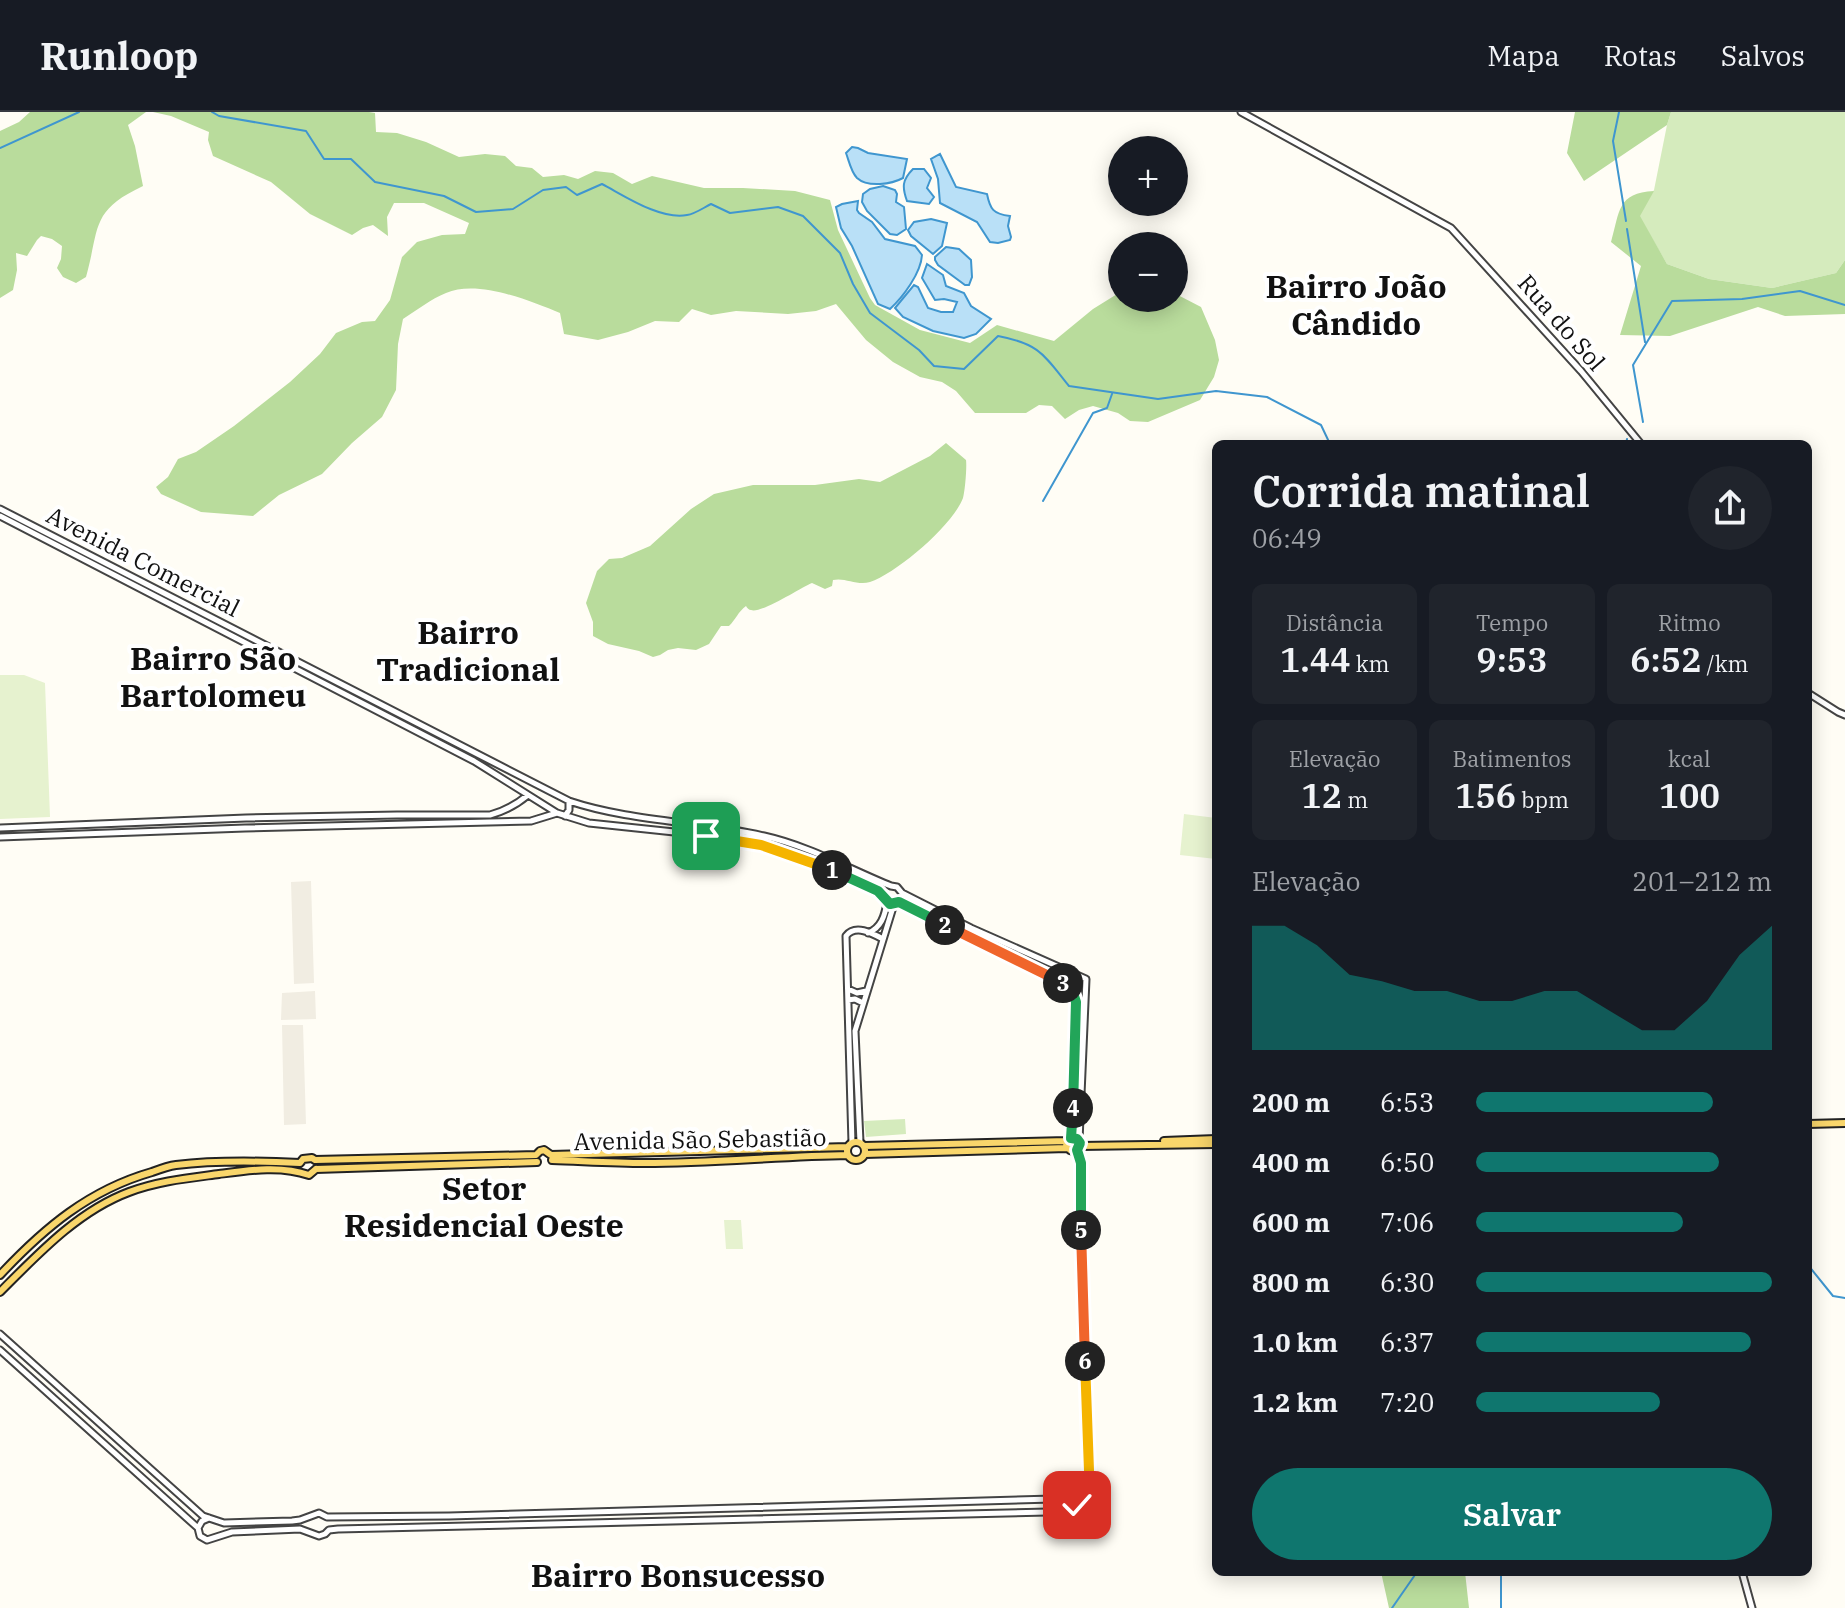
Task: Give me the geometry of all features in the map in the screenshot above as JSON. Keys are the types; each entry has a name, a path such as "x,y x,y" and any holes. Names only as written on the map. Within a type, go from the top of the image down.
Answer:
{"main road":[{"path":"1812,1124 1845,1123"},
{"path":"1068,1142 862,1144 849,1148 855,1160 865,1154 1068,1142 1075,1138 1079,1145"},
{"path":"1068,1142 1073,1151 1079,1145 1212,1142"},
{"path":"862,1144 865,1154"},
{"name":"Avenida São Sebastião","path":"849,1148 641,1153 544,1161 316,1169 309,1175 300,1166 308,1158 315,1160 544,1161 642,1163 730,1160 849,1148"},
{"path":"729,1150 730,1160"},
{"path":"641,1153 642,1163"},
{"path":"2,1272 53,1223 79,1204 126,1179 173,1166 247,1160 300,1166"},
{"path":"315,1160 316,1169"},
{"path":"0,1292 59,1235 110,1200 130,1191 245,1169 300,1166"},
{"path":"79,1204 78,1212 85,1216"},
{"path":"2,1272 12,1271 14,1278"}],"street":[{"name":"Rua do Sol","path":"1241,112 1451,228 1581,371 1638,440"},
{"name":"Avenida Comercial","path":"0,509 391,714 569,801 623,815 727,829 792,843 891,886"},
{"name":"Avenida Comercial","path":"0,516 103,565"},
{"path":"1812,695 1842,714 1845,721"},
{"name":"Avenida Comercial","path":"410,723 565,816 615,827 693,834 761,845 789,853 869,886 885,899"},
{"path":"519,788 526,780"},
{"path":"0,828 428,814 490,815 512,807 528,795"},
{"path":"565,816 569,801"},
{"path":"0,837 531,821 557,813"},
{"path":"427,824 428,814"},
{"path":"397,815 397,825"},
{"path":"157,822 157,832"},
{"path":"693,834 692,827 696,824"},
{"path":"19,828 19,836"},
{"path":"725,838 727,829"},
{"path":"843,875 840,869 846,867"},
{"path":"329,1530 1090,1511 1079,1145 1086,979 971,928 902,893 897,887 891,886 885,890 879,926 868,933"},
{"path":"862,1144 855,1037 858,1017 883,939 902,893"},
{"path":"885,899 1068,986 1074,994 1076,1015 1068,1142"},
{"path":"963,934 971,928"},
{"path":"849,1148 846,936 856,929 883,939"},
{"path":"998,951 1006,950 1009,945"},
{"path":"1068,986 1078,976"},
{"path":"848,989 857,993 867,991"},
{"path":"1074,994 1086,992"},
{"path":"848,1000 863,1003"},
{"path":"849,1014 858,1017"},
{"path":"0,1334 203,1516 217,1522 292,1521 319,1513 327,1517 551,1513 1090,1498"},
{"path":"0,1350 198,1528 203,1538 211,1539 232,1532 300,1529 319,1536 329,1530 327,1517"},
{"path":"51,1395 57,1393 58,1387"},
{"path":"62,1404 63,1399 69,1398"},
{"path":"1078,1499 1079,1510"},
{"path":"849,1505 849,1516"},
{"path":"749,1507 750,1518"},
{"path":"618,1522 621,1510"},
{"path":"549,1524 551,1513"},
{"path":"309,1532 310,1517"},
{"path":"198,1528 202,1521 209,1518"},
{"path":"216,1536 219,1528 217,1522"},
{"path":"1743,1576 1752,1608"}],"green space":[{"path":"30,112 146,112 128,125 143,186 126,195 105,213 96,233 86,277 76,283 63,277 57,268 62,246 41,236 27,256 16,253 13,290 0,298 0,131 19,122"},
{"path":"153,112 369,112 375,113 376,132 397,133 459,157 485,154 505,156 516,166 532,168 543,177 564,175 578,179 595,171 613,173 632,184 652,176 704,188 795,191 830,200 838,230 870,298 875,305 920,330 970,343 997,325 1054,341 1108,300 1108,312 1188,312 1188,300 1201,307 1215,340 1219,360 1214,377 1200,400 1148,422 1130,421 1118,413 1093,406 1065,419 1052,406 1039,405 1026,413 975,413 956,391 942,382 920,377 893,362 866,340 836,304 816,311 788,314 736,311 711,315 692,309 679,322 655,321 598,340 564,334 560,313 534,303 488,290 459,289 435,298 403,319 398,344 396,390 382,417 322,474 279,495 253,516 201,512 161,494 156,487 168,477 178,459 196,452 234,426 290,382 320,354 336,333 362,322 375,321 390,300 402,257 417,242 442,235 465,234 469,223 424,203 394,203 387,217 388,236 373,225 352,235 310,214 271,182 213,156 209,132"},
{"path":"1575,112 1671,112 1667,125 1584,181 1567,153"},
{"path":"1671,112 1845,112 1845,260 1836,273 1772,288 1709,279 1667,264 1639,216 1654,190"},
{"path":"1654,191 1640,216 1667,264 1709,279 1772,288 1836,273 1845,260 1845,314 1785,316 1758,307 1670,336 1620,335 1641,266 1611,242 1619,213 1627,200 1642,192"},
{"path":"946,443 966,460 963,498 936,534 909,559 881,577 865,583 833,580 832,586 825,589 812,583 763,608 750,610 746,606 729,626 721,626 709,644 696,650 678,648 653,657 608,644 593,636 593,622 586,603 597,571 609,559 622,558 650,546 691,509 714,494 753,485 815,485 859,479 880,482 930,456"},
{"path":"0,675 24,675 45,683 50,817 0,819"},
{"path":"1184,814 1212,818 1212,859 1180,855"},
{"path":"905,1119 906,1134 866,1137 864,1121"},
{"path":"724,1220 741,1220 743,1249 726,1249"},
{"path":"1382,1576 1465,1576 1469,1608 1389,1608"}],"shaded area":[{"path":"311,881 314,983 294,984 291,882"},
{"path":"315,991 316,1019 281,1020 282,993"},
{"path":"282,1025 303,1025 306,1124 284,1125"}],"water":[{"path":"852,147 868,153 907,159 903,178 880,184 857,178 846,153"},
{"path":"940,154 956,187 987,194 993,210 1010,216 1010,240 990,242 977,222 940,203 938,179 931,159"},
{"path":"913,169 924,169 931,178 927,188 934,197 929,204 907,201 904,184"},
{"path":"883,186 895,190 896,202 904,207 906,229 897,235 890,234 862,202 863,194"},
{"path":"858,201 859,213 872,222 885,239 915,246 922,255 910,284 890,309 878,304 841,228 836,207"},
{"path":"931,219 947,223 942,246 933,254 908,230 914,222"},
{"path":"946,247 959,249 971,260 969,285 938,265 935,257"},
{"path":"927,264 943,275 946,286 964,293 971,306 991,319 976,334 964,338 933,331 903,317 895,308 914,285 928,308 953,312 957,302 935,300 922,278"}],"waterway":[{"path":"0,148 79,112"},
{"path":"212,112 219,116 306,131 324,159 351,159 375,182 444,196 476,212 513,209 543,190 566,187 577,195 602,184 643,206 677,216 693,213 711,204 730,213 778,207 803,216 840,253 870,313 919,350 934,366 964,369 998,336 1040,352 1069,386 1158,399 1216,391 1267,397 1321,425 1328,440"},
{"path":"1619,112 1613,141 1626,221"},
{"path":"1627,229 1645,342"},
{"path":"1643,422 1633,365 1672,301 1742,299 1800,291 1845,305"},
{"path":"1043,501 1093,413 1107,408 1112,394"},
{"path":"1812,1270 1833,1296 1845,1298"},
{"path":"1392,1608 1414,1576"},
{"path":"1501,1576 1501,1608"}],"district":[{"name":"Bairro João Cândido","path":"1356,306"},
{"name":"Bairro Tradicional","path":"468,652"},
{"name":"Bairro São Bartolomeu","path":"213,678"},
{"name":"Setor Residencial Oeste","path":"484,1208"},
{"name":"Bairro Bonsucesso","path":"678,1576"}],"route":[{"path":"706,836 789,853 861,882 878,891 890,904 899,902 1037,969 1068,986 1074,994 1076,1015 1071,1138 1080,1143 1077,1150 1081,1171 1081,1268 1090,1498 1078,1499 1077,1505"}]}
